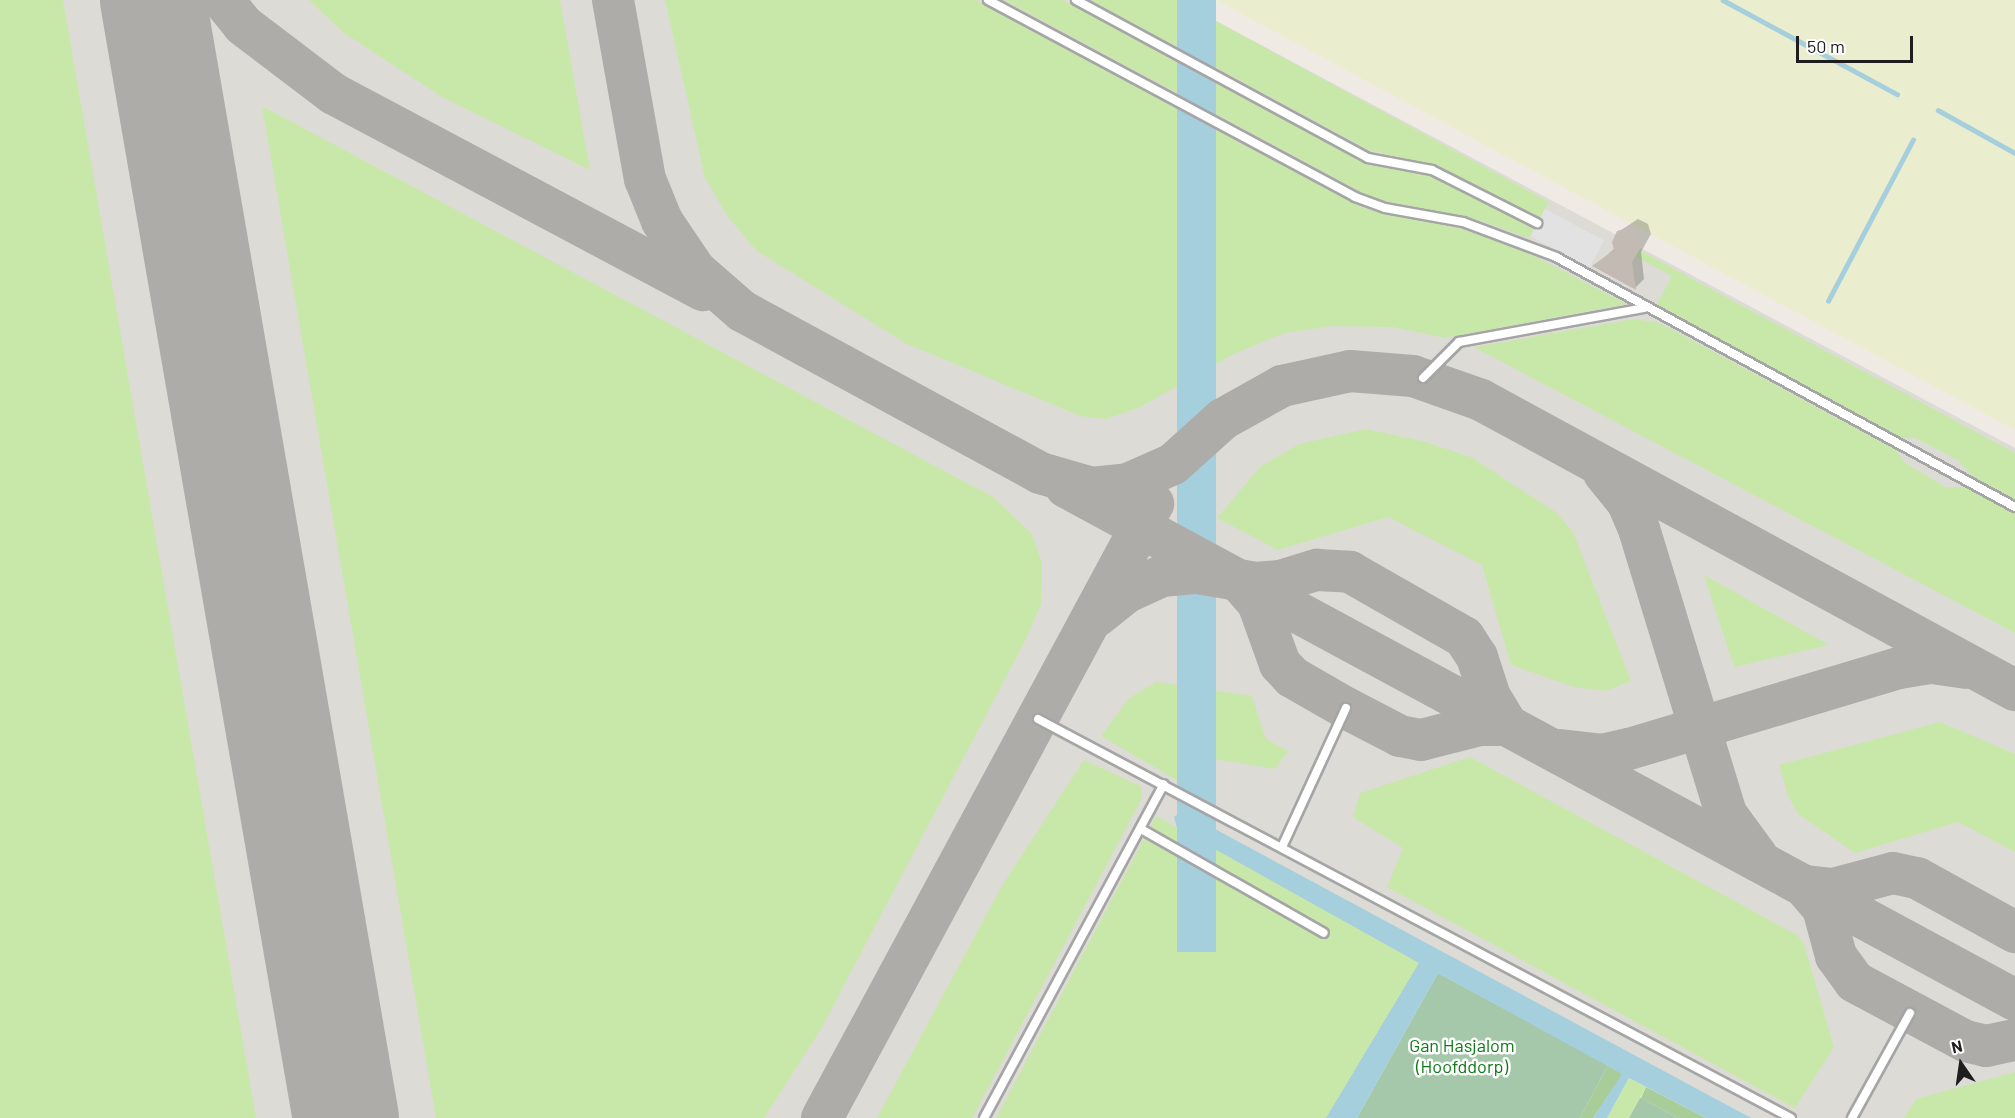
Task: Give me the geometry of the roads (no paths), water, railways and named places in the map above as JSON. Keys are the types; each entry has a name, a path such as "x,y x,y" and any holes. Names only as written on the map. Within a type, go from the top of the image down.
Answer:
{"lane":[{"path":"988,0 1355,197 1385,208 1463,222 1515,238 2015,507"},
{"path":"1076,0 1368,158 1432,171 1537,223"},
{"path":"1423,378 1459,342 1646,308"},
{"path":"1282,847 1346,708"},
{"path":"1038,719 1791,1118"},
{"path":"984,1118 1164,784"},
{"path":"1141,829 1324,933"},
{"path":"1852,1118 1910,1013"}],"water":[{"path":"1177,0 1216,0 1216,952 1177,952"},
{"path":"1180,813 1187,814 1751,1118 1706,1118 1629,1078 1607,1118 1593,1118 1622,1074 1438,973 1357,1118 1326,1118 1419,963 1177,828 1174,817"}],"waterway":[{"path":"1723,0 1897,94"},
{"path":"1938,110 2015,153"},
{"path":"1828,301 1913,140"}],"park label":[{"name":"Gan Hasjalom (Hoofddorp)","path":"1462,1056"}]}
